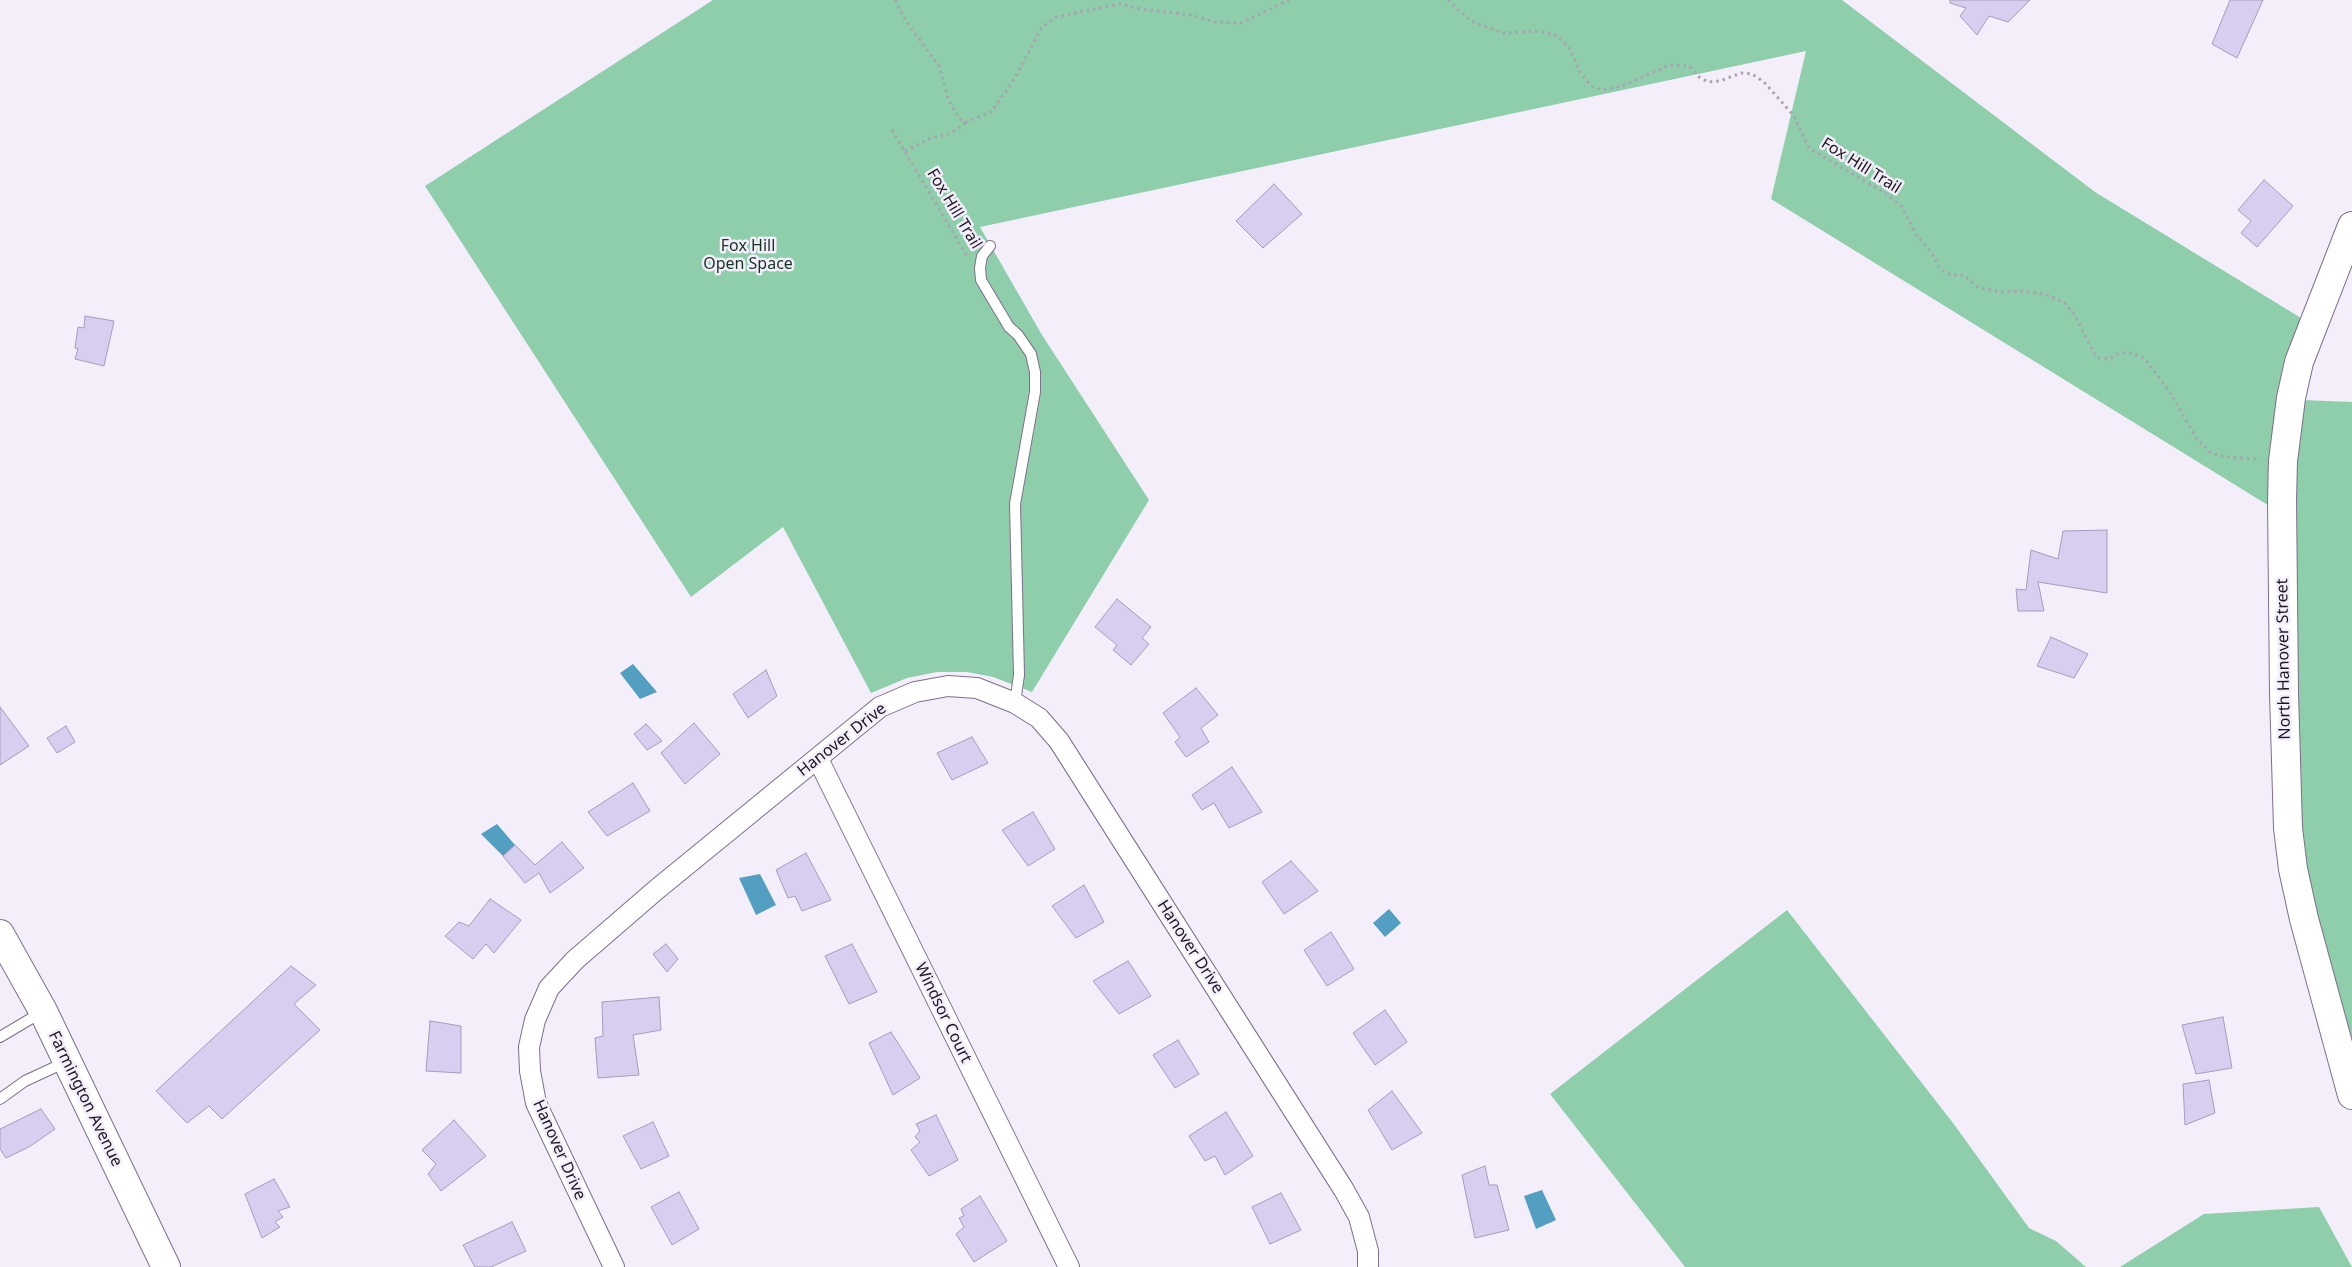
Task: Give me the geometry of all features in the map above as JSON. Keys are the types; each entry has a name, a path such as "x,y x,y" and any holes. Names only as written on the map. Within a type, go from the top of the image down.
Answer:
{"street":[{"name":"North Hanover Street","path":"2352,226 2299,362 2291,398 2283,461 2284,693 2288,828 2293,869 2304,919 2352,1094"},
{"name":"Hanover Drive","path":"614,1267 536,1103 530,1072 529,1047 536,1020 549,988 575,960 880,707 915,692 948,686 977,688 1015,703 1039,718 1059,741 1344,1190 1359,1217 1368,1251 1368,1267"},
{"name":"Windsor Court","path":"818,759 1069,1267"},
{"name":"Farmington Avenue","path":"0,934 43,1011 166,1267"}],"lane":[{"path":"990,246 982,256 981,280 1009,327 1018,335 1031,354 1035,372 1035,392 1015,504 1020,674 1015,703"},
{"path":"0,1037 43,1011"},
{"path":"0,1099 25,1081 67,1061"}],"path":[{"path":"895,0 906,21 939,66 949,101 959,118 966,122"},
{"path":"905,151 931,138 950,134 966,122 991,112 1015,78 1042,27 1056,17 1119,4 1142,10 1191,15 1215,22 1241,23 1290,0"},
{"name":"Fox Hill Trail","path":"1448,0 1471,21 1503,33 1538,31 1558,36 1570,49 1580,72 1591,86 1602,90 1622,86 1670,65 1689,66 1698,76 1708,82 1720,81 1741,73 1752,74 1764,82 1794,116 1809,148 1824,159 1844,167 1888,195 1902,207 1917,236 1932,253 1940,269 1951,275 1963,275 1978,287 1999,292 2024,291 2047,295 2064,303 2074,314 2094,353 2099,358 2108,359 2120,353 2132,353 2144,358 2168,391 2197,439 2210,452 2224,457 2283,461"},
{"name":"Fox Hill Trail","path":"892,130 981,280"}],"green space":[{"name":"Fox Hill Open Space","path":"713,0 1842,0 2095,192 2301,318 2282,381 2271,507 1771,199 1806,51 980,227 1042,335 1149,500 1032,692 993,677 967,672 937,672 907,678 871,693 783,527 691,597 425,186"},
{"path":"2302,400 2352,402 2352,1056 2302,862 2292,522"},
{"path":"1787,910 1953,1123 2029,1228 2056,1241 2086,1267 1685,1267 1550,1094"},
{"path":"2319,1207 2352,1267 2120,1267 2204,1214"}],"water":[{"path":"633,664 657,692 640,699 620,673"},
{"path":"497,824 515,845 503,856 481,834"},
{"path":"760,874 776,905 756,915 739,878"},
{"path":"1389,909 1401,923 1385,937 1373,923"},
{"path":"1542,1190 1556,1220 1536,1229 1524,1196"}],"building":[{"path":"1950,0 2030,0 2008,22 1989,16 1977,35 1960,16 1966,8 1950,3"},
{"path":"2230,0 2263,0 2237,58 2212,44"},
{"path":"2264,180 2293,206 2257,247 2241,233 2251,221 2238,210"},
{"path":"1274,184 1302,214 1263,248 1236,221"},
{"path":"85,316 114,321 104,366 75,359 78,349 75,348 78,327 84,328"},
{"path":"2107,530 2107,593 2038,582 2044,611 2018,611 2016,589 2026,590 2031,550 2058,559 2063,531"},
{"path":"1117,599 1151,627 1142,638 1149,644 1131,665 1113,650 1117,645 1095,627"},
{"path":"2051,637 2088,654 2074,678 2037,666"},
{"path":"766,670 777,696 748,718 733,694"},
{"path":"1196,688 1218,715 1201,728 1209,742 1186,757 1175,742 1180,737 1163,713"},
{"path":"0,707 29,746 0,765"},
{"path":"694,723 720,754 685,784 661,753"},
{"path":"646,724 662,741 647,750 634,734"},
{"path":"66,726 75,742 57,753 47,738"},
{"path":"972,737 988,763 952,780 937,753"},
{"path":"1232,767 1262,812 1229,828 1214,803 1202,810 1192,795"},
{"path":"633,783 650,811 607,836 588,812"},
{"path":"1033,812 1055,849 1028,866 1002,830"},
{"path":"562,842 584,868 550,893 539,873 525,883 503,856 515,845 535,865"},
{"path":"806,853 831,900 802,911 795,896 788,898 776,870"},
{"path":"1291,861 1318,891 1284,914 1262,882"},
{"path":"1084,885 1104,922 1076,938 1052,906"},
{"path":"490,899 521,920 494,953 486,944 473,959 445,936 459,922 469,926"},
{"path":"1331,932 1354,969 1327,986 1304,950"},
{"path":"666,944 678,959 667,972 653,954"},
{"path":"852,944 877,992 849,1004 825,956"},
{"path":"1128,961 1151,996 1119,1014 1093,981"},
{"path":"291,966 316,985 294,1004 320,1030 222,1119 209,1106 187,1123 156,1091"},
{"path":"659,997 661,1030 633,1035 639,1075 598,1078 595,1038 603,1036 602,1002"},
{"path":"1385,1010 1407,1042 1375,1065 1353,1033"},
{"path":"2223,1017 2232,1068 2196,1074 2182,1025"},
{"path":"430,1021 461,1026 461,1073 426,1071"},
{"path":"891,1032 920,1078 893,1095 869,1043"},
{"path":"1178,1040 1199,1074 1175,1088 1153,1055"},
{"path":"2209,1080 2215,1113 2185,1125 2183,1084"},
{"path":"1392,1091 1422,1133 1392,1150 1368,1110"},
{"path":"41,1109 55,1129 29,1147 6,1158 0,1149 0,1129"},
{"path":"1226,1112 1253,1156 1225,1175 1215,1156 1205,1161 1189,1136"},
{"path":"936,1115 958,1160 929,1176 911,1150 920,1142 915,1137 920,1131 916,1124"},
{"path":"454,1120 486,1156 441,1191 428,1174 436,1164 422,1150"},
{"path":"653,1122 669,1156 641,1169 623,1136"},
{"path":"1485,1166 1489,1185 1497,1185 1509,1230 1475,1238 1462,1175"},
{"path":"274,1179 290,1207 278,1211 283,1217 275,1222 280,1227 262,1238 245,1194"},
{"path":"679,1192 699,1229 672,1245 651,1207"},
{"path":"1281,1193 1301,1230 1270,1244 1252,1207"},
{"path":"980,1196 1007,1241 974,1262 956,1234 964,1227 959,1218 964,1216 961,1209"},
{"path":"512,1222 526,1251 491,1267 475,1267 463,1245"}]}
